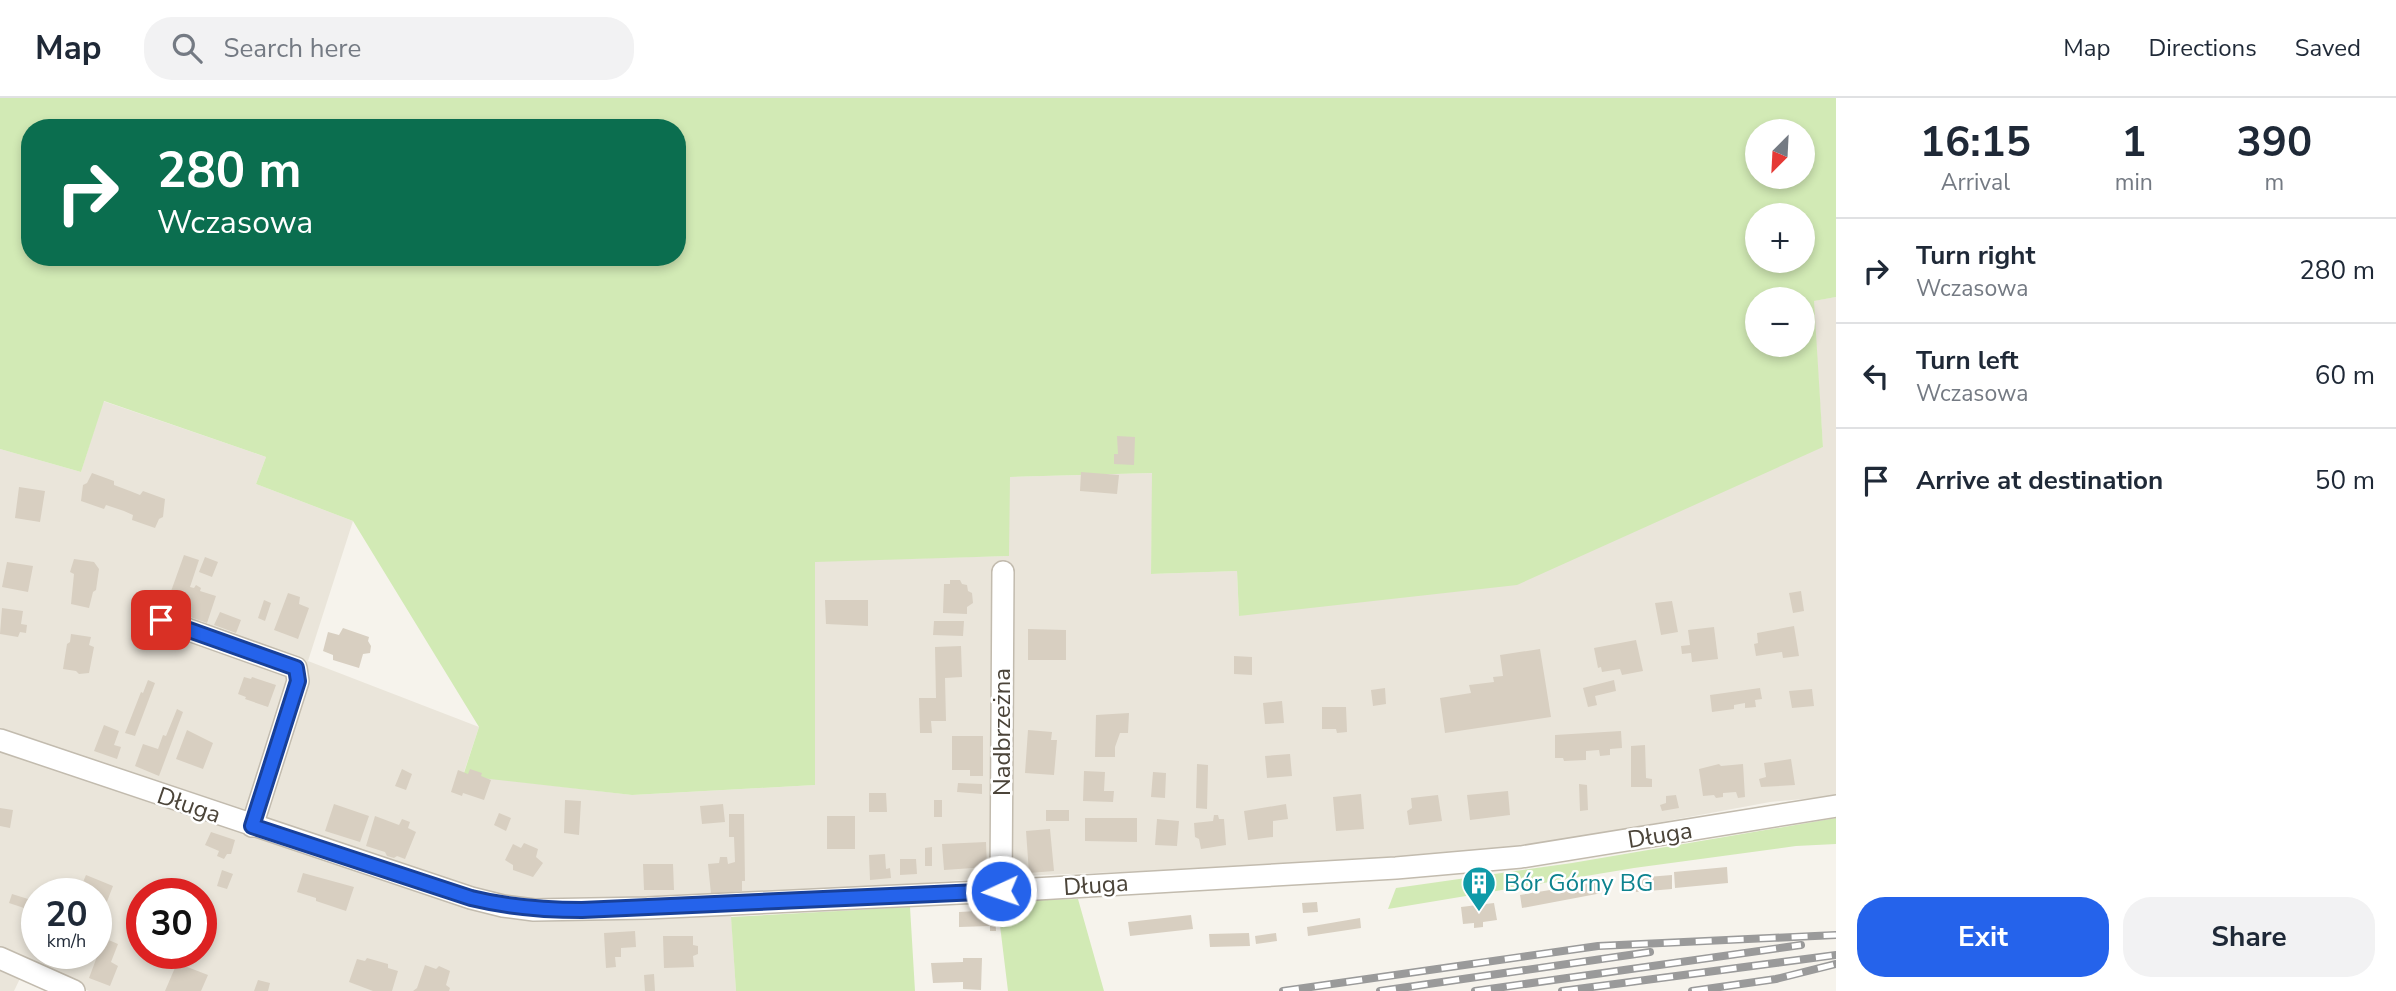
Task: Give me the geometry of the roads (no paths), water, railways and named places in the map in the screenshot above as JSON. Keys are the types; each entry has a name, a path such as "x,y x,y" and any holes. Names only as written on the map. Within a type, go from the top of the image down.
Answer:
{"street":[{"name":"Nadbrzeżna","path":"1001,891 1003,572"},
{"path":"161,620 296,668 298,681 252,826"},
{"name":"Długa","path":"0,740 471,898 534,910 634,909 1396,868 1521,857 1836,806"},
{"path":"0,958 74,991"}],"railway":[{"path":"1283,991 1598,946 1836,935"},
{"path":"1475,991 1801,945"},
{"path":"1380,991 1650,952"},
{"path":"1562,991 1836,955"},
{"path":"1692,991 1776,979 1836,964"}],"place":[{"name":"Bór Górny BG","path":"1479,913"}]}
